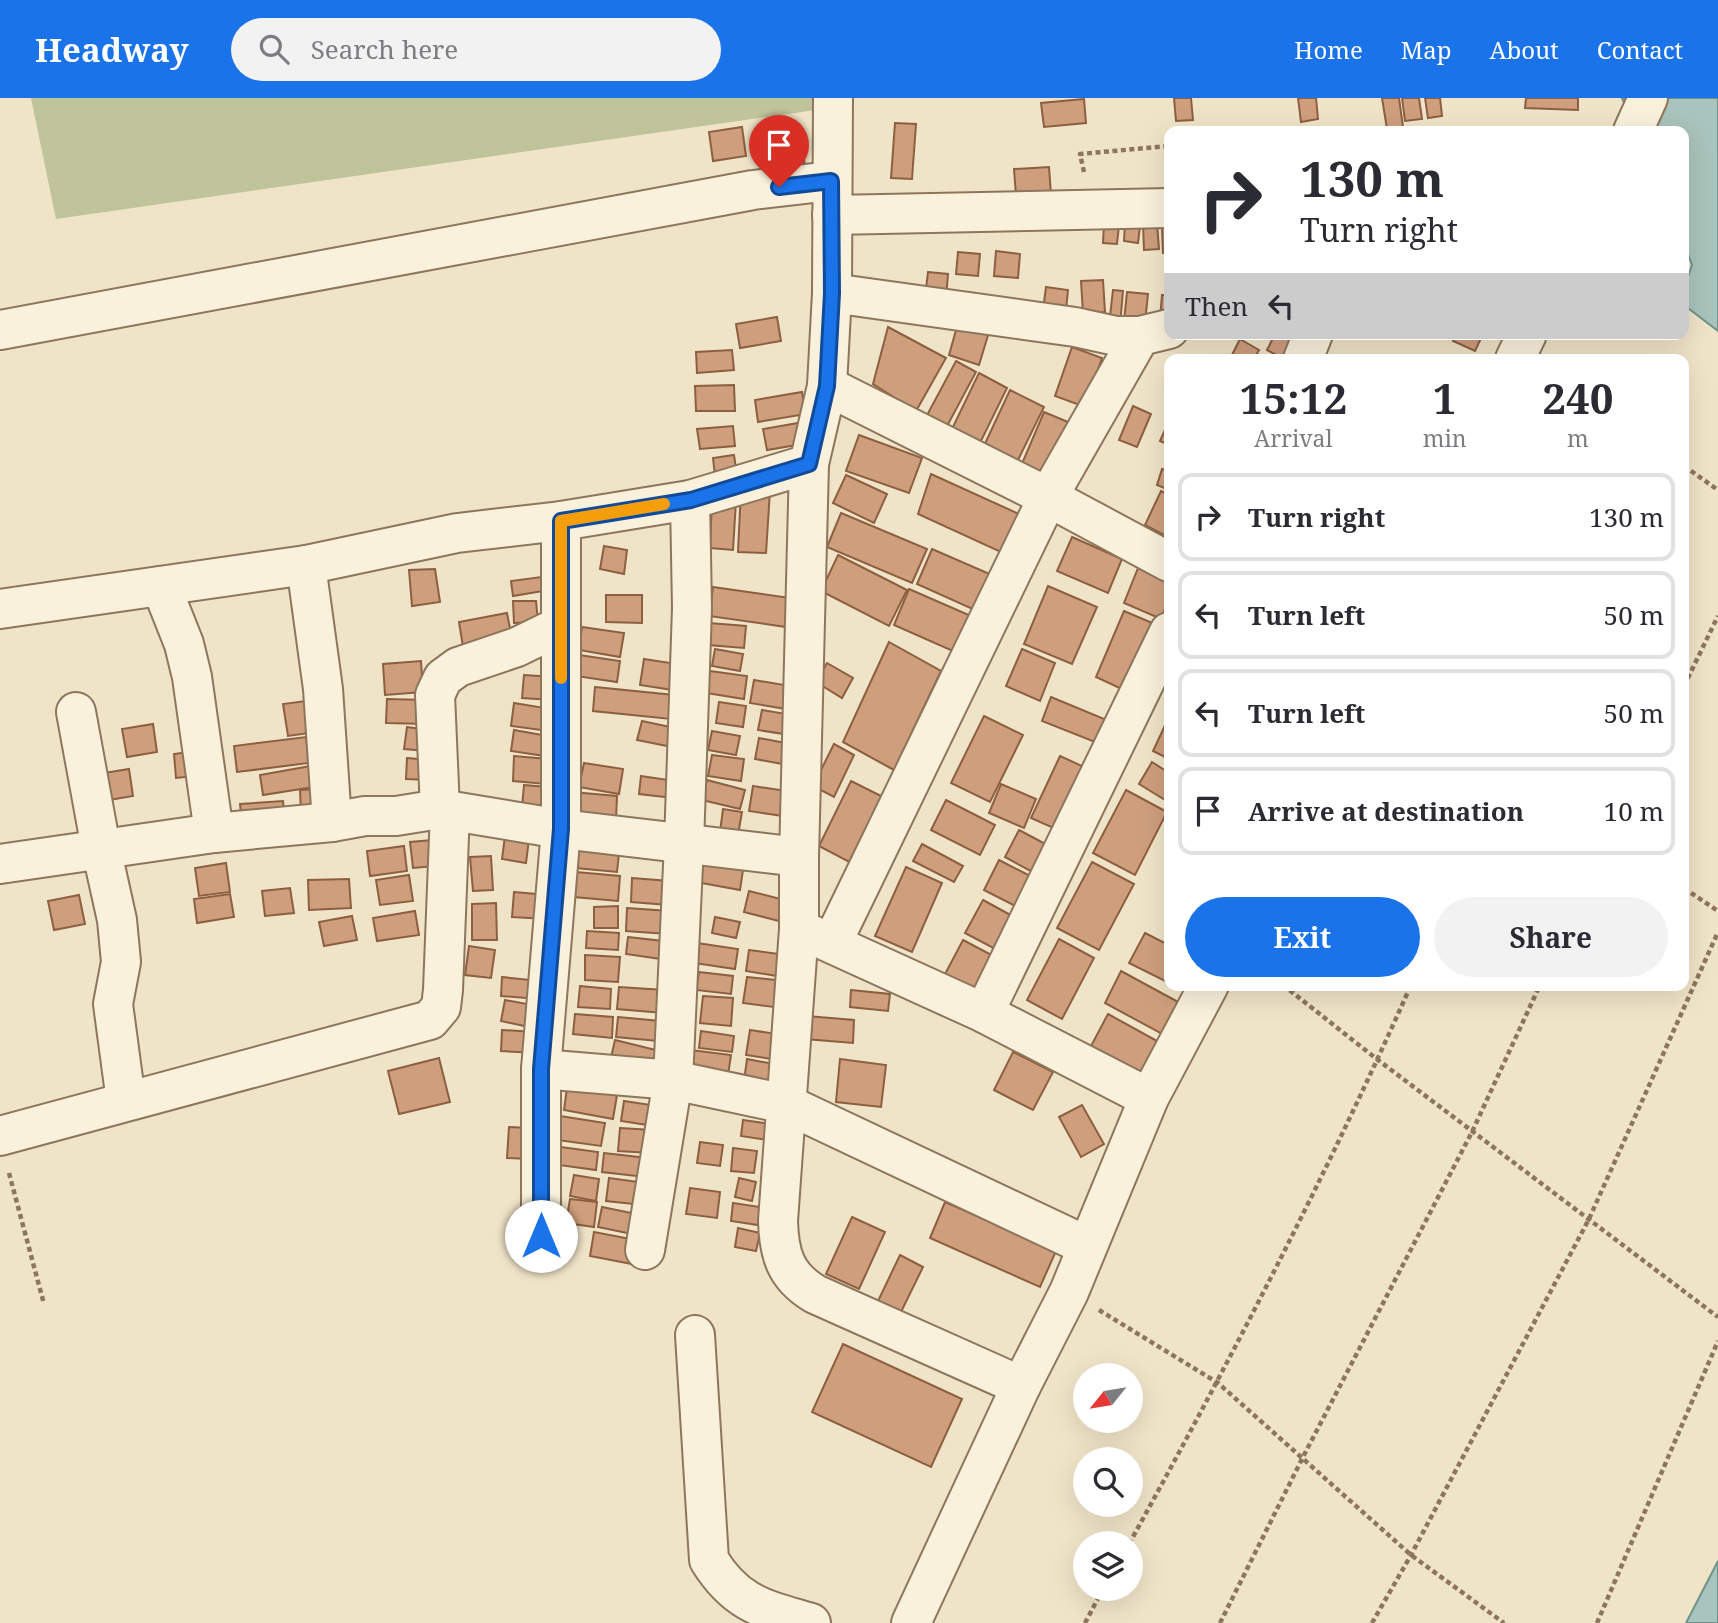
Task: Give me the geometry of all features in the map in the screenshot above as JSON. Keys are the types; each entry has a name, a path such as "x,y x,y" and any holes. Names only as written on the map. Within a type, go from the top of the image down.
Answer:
{"street":[{"path":"816,936 799,857 809,464 827,386 832,293 833,98"},
{"path":"1635,126 1648,98"},
{"path":"0,330 753,190 832,198 1091,211 1164,208"},
{"path":"832,293 1075,327 1116,336 1155,332"},
{"path":"1021,1386 815,1294 802,1286 790,1272 779,1248 778,1221 786,1104 816,936 1048,496 1155,332"},
{"path":"827,386 1048,496 1164,559"},
{"path":"0,608 306,565 457,533 561,521 691,500 809,464"},
{"path":"645,1250 673,1080 692,608 691,500"},
{"path":"541,1236 541,1069 561,829 561,521"},
{"path":"306,565 323,689 332,822"},
{"path":"161,586 184,644 192,677 214,833"},
{"path":"3,1151 126,1101 430,1020 441,1007 443,990 445,810 435,695 438,685 449,672 458,667 517,647 561,625"},
{"path":"984,1013 1164,642"},
{"path":"76,712 117,920 121,962 113,1004 126,1101"},
{"path":"0,864 214,833 445,810 561,829 799,857"},
{"path":"816,936 984,1013 1149,1098"},
{"path":"911,1623 1021,1386 1069,1292 1149,1098 1206,991"},
{"path":"541,1069 673,1080 786,1104 1087,1246"},
{"path":"695,1335 709,1560 721,1580 740,1597 762,1608 811,1623"}],"path":[{"path":"1091,211 1080,154 1164,146"},
{"path":"1689,470 1718,490"},
{"path":"1689,676 1718,616"},
{"path":"1689,891 1718,911"},
{"path":"1372,1623 1411,1555 1589,1219 1718,932"},
{"path":"1291,991 1377,1060 1718,1317"},
{"path":"1136,1531 1218,1383 1408,991"},
{"path":"1220,1623 1472,1132 1537,991"},
{"path":"3,1151 44,1304"},
{"path":"1069,1292 1218,1383 1411,1555 1504,1623"},
{"path":"1597,1623 1718,1341"},
{"path":"1085,1623 1097,1601"}],"green space":[{"path":"31,98 843,98 843,106 56,219"}],"water":[{"path":"1622,98 1718,98 1718,331 1689,309 1689,273 1692,265 1689,257 1689,126 1634,126"},
{"path":"1718,1561 1718,1623 1686,1623"}],"building":[{"path":"1174,98 1191,98 1193,120 1176,121"},
{"path":"1298,98 1316,98 1318,119 1301,122"},
{"path":"1382,98 1399,98 1403,126 1387,126"},
{"path":"1402,98 1419,98 1422,119 1405,121"},
{"path":"1425,98 1440,98 1442,116 1428,118"},
{"path":"1526,98 1578,98 1578,110 1525,108"},
{"path":"1084,99 1086,123 1044,127 1041,103"},
{"path":"895,123 916,124 912,179 891,178"},
{"path":"800,126 805,168 774,172 769,129"},
{"path":"742,127 746,156 713,161 709,132"},
{"path":"1049,167 1051,194 1016,196 1014,169"},
{"path":"1104,223 1119,225 1117,244 1103,243"},
{"path":"1125,224 1140,226 1138,243 1124,241"},
{"path":"1157,224 1159,249 1144,250 1143,225"},
{"path":"1164,227 1164,253 1163,253"},
{"path":"996,251 1020,254 1018,278 994,276"},
{"path":"958,252 980,254 978,276 956,274"},
{"path":"928,272 948,274 946,299 925,297"},
{"path":"1103,280 1105,312 1083,313 1081,281"},
{"path":"1046,287 1068,290 1065,320 1042,318"},
{"path":"1113,290 1123,291 1120,326 1109,325"},
{"path":"1127,292 1148,294 1145,323 1124,321"},
{"path":"1162,295 1164,319 1160,319"},
{"path":"777,317 781,341 740,348 736,324"},
{"path":"958,323 989,332 979,365 949,355"},
{"path":"888,327 946,358 916,411 873,384"},
{"path":"1240,340 1259,350 1257,354 1232,354"},
{"path":"1272,340 1292,341 1284,354 1274,354 1267,350"},
{"path":"1453,340 1480,340 1475,351"},
{"path":"1072,347 1102,358 1085,407 1055,396"},
{"path":"732,350 734,370 697,373 696,352"},
{"path":"956,361 976,372 946,428 926,417"},
{"path":"979,373 1007,388 979,445 951,431"},
{"path":"734,385 735,411 696,411 695,386"},
{"path":"1010,390 1044,407 1015,466 982,450"},
{"path":"802,392 806,414 758,422 755,400"},
{"path":"1133,406 1151,414 1137,447 1119,440"},
{"path":"1044,412 1080,427 1057,482 1021,466"},
{"path":"804,422 809,443 767,450 763,429"},
{"path":"733,426 735,446 700,449 697,429"},
{"path":"859,435 922,458 909,493 846,471"},
{"path":"734,455 738,482 716,485 713,458"},
{"path":"1162,469 1164,488 1157,485"},
{"path":"931,474 1019,514 1003,553 918,514"},
{"path":"846,475 887,494 874,523 833,503"},
{"path":"741,489 770,491 766,553 738,552"},
{"path":"1161,491 1164,492 1164,535 1145,525"},
{"path":"712,500 736,501 733,550 710,548"},
{"path":"841,513 927,549 912,583 827,547"},
{"path":"1072,537 1122,559 1108,593 1057,571"},
{"path":"604,546 627,550 624,574 600,569"},
{"path":"932,549 992,575 977,611 917,584"},
{"path":"838,555 907,590 889,626 821,591"},
{"path":"1138,568 1164,580 1164,612 1161,619 1124,603"},
{"path":"435,569 440,602 412,606 409,570"},
{"path":"541,577 543,591 513,596 511,581"},
{"path":"1048,586 1097,607 1072,664 1024,644"},
{"path":"713,587 797,599 793,628 709,616"},
{"path":"909,589 971,616 955,652 894,625"},
{"path":"606,595 642,595 642,623 606,622"},
{"path":"513,601 536,601 538,622 514,623"},
{"path":"1124,611 1157,625 1128,692 1096,677"},
{"path":"507,613 512,639 463,647 459,622"},
{"path":"709,623 746,626 744,648 708,645"},
{"path":"582,627 624,633 620,657 579,650"},
{"path":"889,642 941,671 894,770 843,742"},
{"path":"715,649 743,654 740,671 712,666"},
{"path":"1022,649 1055,663 1040,701 1006,686"},
{"path":"579,655 620,661 617,682 576,676"},
{"path":"644,659 677,664 673,690 640,685"},
{"path":"421,661 423,692 385,695 383,664"},
{"path":"827,663 853,678 842,698 816,682"},
{"path":"710,671 747,676 744,699 706,693"},
{"path":"524,675 554,677 552,700 522,698"},
{"path":"754,680 790,686 786,709 750,703"},
{"path":"595,687 674,695 671,719 593,711"},
{"path":"1051,697 1109,721 1100,744 1042,721"},
{"path":"387,699 427,700 427,724 386,723"},
{"path":"313,700 317,732 288,736 283,704"},
{"path":"719,702 746,706 743,727 716,723"},
{"path":"514,703 551,709 548,731 511,726"},
{"path":"762,710 792,715 790,735 758,730"},
{"path":"984,716 1023,735 990,802 951,783"},
{"path":"642,721 675,728 672,747 637,740"},
{"path":"153,724 157,752 127,757 122,729"},
{"path":"407,727 429,730 427,751 404,749"},
{"path":"1164,727 1164,756 1153,751"},
{"path":"514,730 548,736 545,756 511,751"},
{"path":"712,731 740,736 736,755 708,750"},
{"path":"306,737 309,763 237,772 234,746"},
{"path":"759,738 791,744 788,765 755,759"},
{"path":"834,744 854,755 834,797 813,786"},
{"path":"202,750 205,775 176,778 174,754"},
{"path":"712,755 744,759 741,781 708,776"},
{"path":"514,756 548,759 546,784 513,781"},
{"path":"1060,756 1095,772 1067,834 1031,818"},
{"path":"407,758 430,760 428,780 406,779"},
{"path":"1152,762 1164,770 1164,799 1139,784"},
{"path":"584,763 623,769 619,794 579,787"},
{"path":"316,765 320,786 263,795 260,775"},
{"path":"129,769 133,796 103,801 98,774"},
{"path":"641,776 675,781 673,798 639,794"},
{"path":"707,780 745,790 740,809 702,800"},
{"path":"851,781 887,799 855,865 819,846"},
{"path":"1001,784 1036,799 1024,828 989,813"},
{"path":"524,785 547,787 546,808 522,807"},
{"path":"753,786 793,792 790,817 749,811"},
{"path":"322,789 324,812 301,813 300,790"},
{"path":"1126,790 1164,810 1164,818 1135,875 1093,853"},
{"path":"572,792 617,796 616,820 571,815"},
{"path":"946,800 995,825 980,855 931,830"},
{"path":"283,801 285,821 242,824 240,804"},
{"path":"723,809 742,812 738,835 720,832"},
{"path":"1019,830 1051,847 1036,874 1005,857"},
{"path":"505,836 529,839 526,863 502,859"},
{"path":"444,839 447,865 413,868 410,842"},
{"path":"578,840 620,844 617,872 576,868"},
{"path":"922,844 963,866 954,882 913,861"},
{"path":"404,846 407,871 370,876 367,851"},
{"path":"491,856 493,890 473,891 470,857"},
{"path":"999,860 1036,879 1021,909 984,890"},
{"path":"700,862 743,870 740,890 696,882"},
{"path":"1092,862 1134,884 1099,950 1057,928"},
{"path":"226,863 230,892 199,896 195,868"},
{"path":"906,867 942,883 912,952 875,936"},
{"path":"576,872 620,876 618,901 574,897"},
{"path":"409,875 413,901 380,905 376,880"},
{"path":"632,878 669,881 668,905 631,902"},
{"path":"349,879 351,908 309,910 308,880"},
{"path":"290,888 294,913 265,916 262,891"},
{"path":"749,891 792,902 787,923 744,912"},
{"path":"514,892 548,895 546,919 512,917"},
{"path":"230,894 234,917 197,923 194,899"},
{"path":"79,895 85,924 54,930 48,901"},
{"path":"983,900 1016,918 999,951 965,933"},
{"path":"496,903 497,940 472,940 472,904"},
{"path":"618,906 618,928 594,928 594,907"},
{"path":"627,908 669,911 668,934 626,931"},
{"path":"415,911 419,935 377,941 373,918"},
{"path":"352,916 357,940 324,946 319,922"},
{"path":"715,917 740,922 736,938 712,933"},
{"path":"587,931 619,933 618,950 586,948"},
{"path":"1145,933 1164,942 1164,980 1129,963"},
{"path":"628,937 663,941 661,959 626,954"},
{"path":"1059,939 1094,958 1062,1019 1027,1000"},
{"path":"963,940 999,959 981,993 945,974"},
{"path":"697,943 738,949 735,969 694,963"},
{"path":"469,946 495,950 491,978 465,975"},
{"path":"749,950 787,955 783,977 746,971"},
{"path":"585,955 620,957 618,982 585,980"},
{"path":"1121,971 1180,1003 1164,1035 1105,1003"},
{"path":"699,972 733,976 731,994 696,990"},
{"path":"502,977 539,981 538,999 501,996"},
{"path":"747,977 785,981 782,1008 743,1003"},
{"path":"580,986 611,989 610,1009 578,1007"},
{"path":"619,987 664,990 663,1013 617,1009"},
{"path":"851,990 890,994 888,1011 850,1007"},
{"path":"703,996 733,998 731,1026 700,1023"},
{"path":"505,1000 538,1006 534,1028 501,1021"},
{"path":"575,1014 613,1017 612,1038 573,1034"},
{"path":"1108,1014 1157,1041 1141,1072 1091,1046"},
{"path":"807,1016 854,1020 853,1043 805,1039"},
{"path":"618,1017 660,1021 658,1041 616,1037"},
{"path":"502,1030 535,1032 534,1053 501,1051"},
{"path":"750,1030 783,1035 779,1060 746,1055"},
{"path":"701,1031 734,1036 732,1052 699,1048"},
{"path":"615,1040 664,1052 659,1073 610,1062"},
{"path":"691,1050 731,1055 727,1082 688,1078"},
{"path":"1013,1052 1053,1072 1033,1110 994,1090"},
{"path":"439,1058 450,1102 399,1114 388,1071"},
{"path":"747,1059 779,1065 775,1086 744,1081"},
{"path":"840,1059 886,1065 881,1107 836,1102"},
{"path":"568,1080 618,1089 613,1119 564,1110"},
{"path":"624,1101 658,1106 654,1126 621,1121"},
{"path":"1082,1105 1104,1144 1081,1157 1059,1117"},
{"path":"560,1116 605,1123 601,1146 557,1140"},
{"path":"743,1120 770,1124 768,1140 741,1136"},
{"path":"509,1127 530,1128 529,1159 507,1158"},
{"path":"620,1128 652,1130 651,1153 618,1151"},
{"path":"700,1142 723,1145 720,1166 697,1163"},
{"path":"561,1147 598,1152 596,1170 559,1165"},
{"path":"733,1148 757,1151 754,1173 731,1171"},
{"path":"604,1153 647,1158 645,1177 602,1172"},
{"path":"574,1175 599,1179 596,1201 570,1196"},
{"path":"609,1178 646,1183 643,1205 606,1201"},
{"path":"739,1178 756,1182 752,1201 735,1197"},
{"path":"690,1188 720,1192 717,1218 686,1214"},
{"path":"570,1199 597,1202 594,1227 566,1223"},
{"path":"945,1202 1056,1251 1040,1287 930,1238"},
{"path":"733,1203 760,1207 758,1225 731,1221"},
{"path":"602,1207 646,1216 642,1236 598,1227"},
{"path":"852,1217 885,1232 859,1289 826,1274"},
{"path":"738,1228 760,1233 756,1251 735,1247"},
{"path":"594,1232 641,1241 637,1265 590,1256"},
{"path":"900,1255 923,1267 901,1312 878,1301"},
{"path":"843,1344 962,1399 931,1467 812,1412"}],"slow traffic":[{"path":"561,678 561,521 664,504"}],"route":[{"path":"541,1236 541,1069 561,829 561,521 691,500 809,464 827,386 832,293 831,181 779,187"}]}
